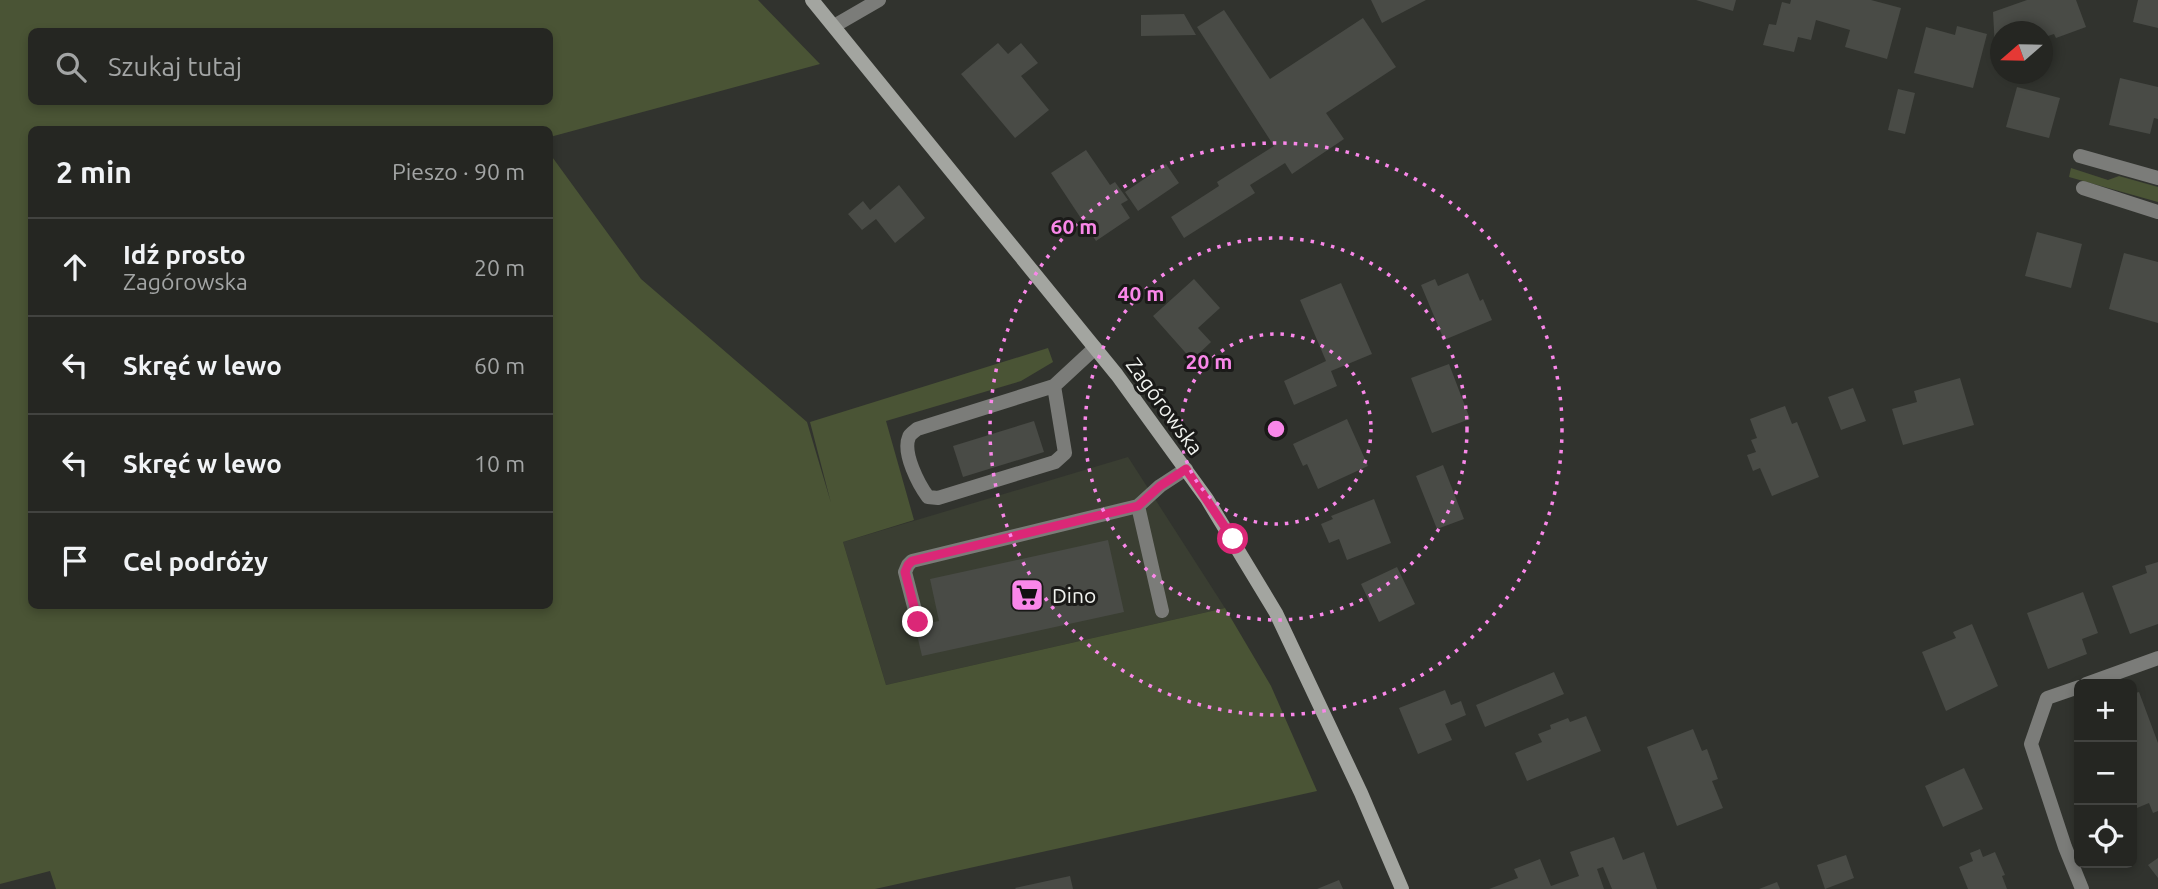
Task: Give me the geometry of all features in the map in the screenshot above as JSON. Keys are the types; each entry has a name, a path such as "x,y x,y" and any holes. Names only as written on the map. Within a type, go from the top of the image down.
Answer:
{"street":[{"name":"Zagórowska","path":"813,0 1152,421 1233,539 1276,613 1361,793 1402,889"},
{"path":"834,26 879,0"},
{"path":"2080,156 2158,178"},
{"path":"2083,188 2158,212"},
{"path":"1054,386 1065,453 1055,462 938,498 928,497 918,484 908,452 909,438 916,429 1054,386 1095,348"},
{"path":"918,622 905,572 912,561 1138,506 1160,486 1186,469"},
{"path":"1138,506 1162,611"},
{"path":"2099,679 2158,658"},
{"path":"2074,689 2047,698 2031,744 2065,847 2082,889"}],"shaded area":[{"path":"1128,457 1225,608 886,685 843,542"}],"green space":[{"path":"0,0 758,0 820,64 553,136 553,126 28,126 28,609 553,609 553,158 641,279 807,422 831,503 810,422 1048,348 1053,362 1021,381 886,421 914,520 843,542 886,685 1225,608 1271,686 1317,791 875,889 56,889 50,871 0,884"},
{"path":"2071,168 2108,180 2119,176 2158,187 2158,202 2069,177"}],"building":[{"path":"1371,0 1426,0 1382,23"},
{"path":"1696,0 1736,0 1733,11"},
{"path":"1791,0 1871,0 1901,8 1887,59 1845,47 1850,30 1816,20 1811,40 1798,37 1794,52 1763,45 1769,24 1776,25 1782,2 1790,4"},
{"path":"2027,0 2076,0 2086,27 2056,38 2053,34 2053,21 1994,21 1993,12"},
{"path":"2138,0 2158,0 2158,28 2133,22"},
{"path":"1224,10 1270,79 1363,18 1396,67 1326,113 1344,139 1292,174 1285,163 1250,185 1255,193 1184,238 1171,217 1219,186 1217,182 1274,146 1197,27"},
{"path":"1184,14 1196,35 1141,36 1141,15"},
{"path":"1957,26 1987,34 1973,88 1914,73 1926,27 1955,35"},
{"path":"998,43 1008,54 1021,43 1038,63 1021,76 1049,110 1015,138 961,74"},
{"path":"2120,78 2158,87 2158,119 2154,118 2150,134 2109,125"},
{"path":"2017,87 2060,98 2049,138 2006,127"},
{"path":"1898,89 1915,93 1905,134 1888,130"},
{"path":"1086,150 1110,185 1115,182 1128,200 1121,204 1130,218 1096,241 1051,173"},
{"path":"1166,164 1179,183 1138,211 1125,192"},
{"path":"899,185 925,218 895,243 876,219 862,230 848,214 863,201 870,210"},
{"path":"2037,232 2082,244 2071,288 2025,276"},
{"path":"2124,253 2158,262 2158,323 2109,309"},
{"path":"1468,273 1492,320 1444,340 1421,285 1435,279 1438,286"},
{"path":"1194,279 1220,308 1198,328 1211,342 1192,360 1153,316"},
{"path":"1341,283 1372,354 1331,371 1337,386 1294,405 1284,381 1326,361 1300,300"},
{"path":"1449,364 1470,419 1432,433 1411,378"},
{"path":"1960,378 1974,425 1903,445 1892,409 1917,402 1914,391"},
{"path":"1853,388 1866,421 1841,430 1828,397"},
{"path":"1785,406 1792,424 1797,422 1819,477 1772,496 1760,468 1753,471 1747,455 1756,452 1751,440 1757,438 1750,419"},
{"path":"1347,419 1368,466 1318,489 1307,464 1303,466 1293,444"},
{"path":"1034,421 1044,452 963,477 953,446"},
{"path":"1443,465 1464,519 1437,529 1416,476"},
{"path":"1374,499 1391,543 1347,560 1339,539 1329,543 1321,524 1333,519 1331,516"},
{"name":"Dino","path":"1108,540 1124,612 922,656 915,626 939,621 930,579"},
{"path":"2158,562 2158,624 2130,634 2112,586 2147,573 2145,566"},
{"path":"1397,567 1415,604 1379,622 1361,584"},
{"path":"2083,592 2098,633 2082,639 2087,654 2048,669 2027,613"},
{"path":"1972,624 1998,686 1946,711 1922,652 1956,638 1953,632"},
{"path":"1554,672 1564,694 1485,727 1476,705"},
{"path":"1445,690 1451,705 1461,701 1466,715 1445,724 1452,740 1418,754 1399,708"},
{"path":"2137,693 2158,743 2158,811 2153,813 2149,803 2137,808"},
{"path":"1586,716 1601,751 1527,781 1515,753 1542,742 1538,734 1551,729 1550,725 1568,718 1570,722"},
{"path":"1693,729 1702,751 1707,749 1718,779 1712,781 1723,808 1677,826 1647,747"},
{"path":"1964,768 1983,809 1943,827 1925,786"},
{"path":"1614,837 1623,860 1644,852 1657,889 1612,889 1603,867 1597,869 1604,889 1489,889 1518,878 1514,869 1540,859 1551,886 1579,876 1570,852"},
{"path":"1980,849 1983,857 1995,852 2005,875 2002,876 2007,889 1968,889 1959,867 1973,861 1970,853"},
{"path":"1846,855 1854,878 1825,889 1817,865"},
{"path":"2158,858 2158,878 2148,865"},
{"path":"1070,876 1073,889 1015,888"},
{"path":"1339,880 1343,889 1317,889"},
{"path":"1777,882 1780,889 1759,889"}],"place":[{"name":"Dino","path":"1027,595"}],"route":[{"path":"918,622 905,572 912,561 1138,506 1160,486 1186,469 1233,539"}]}
